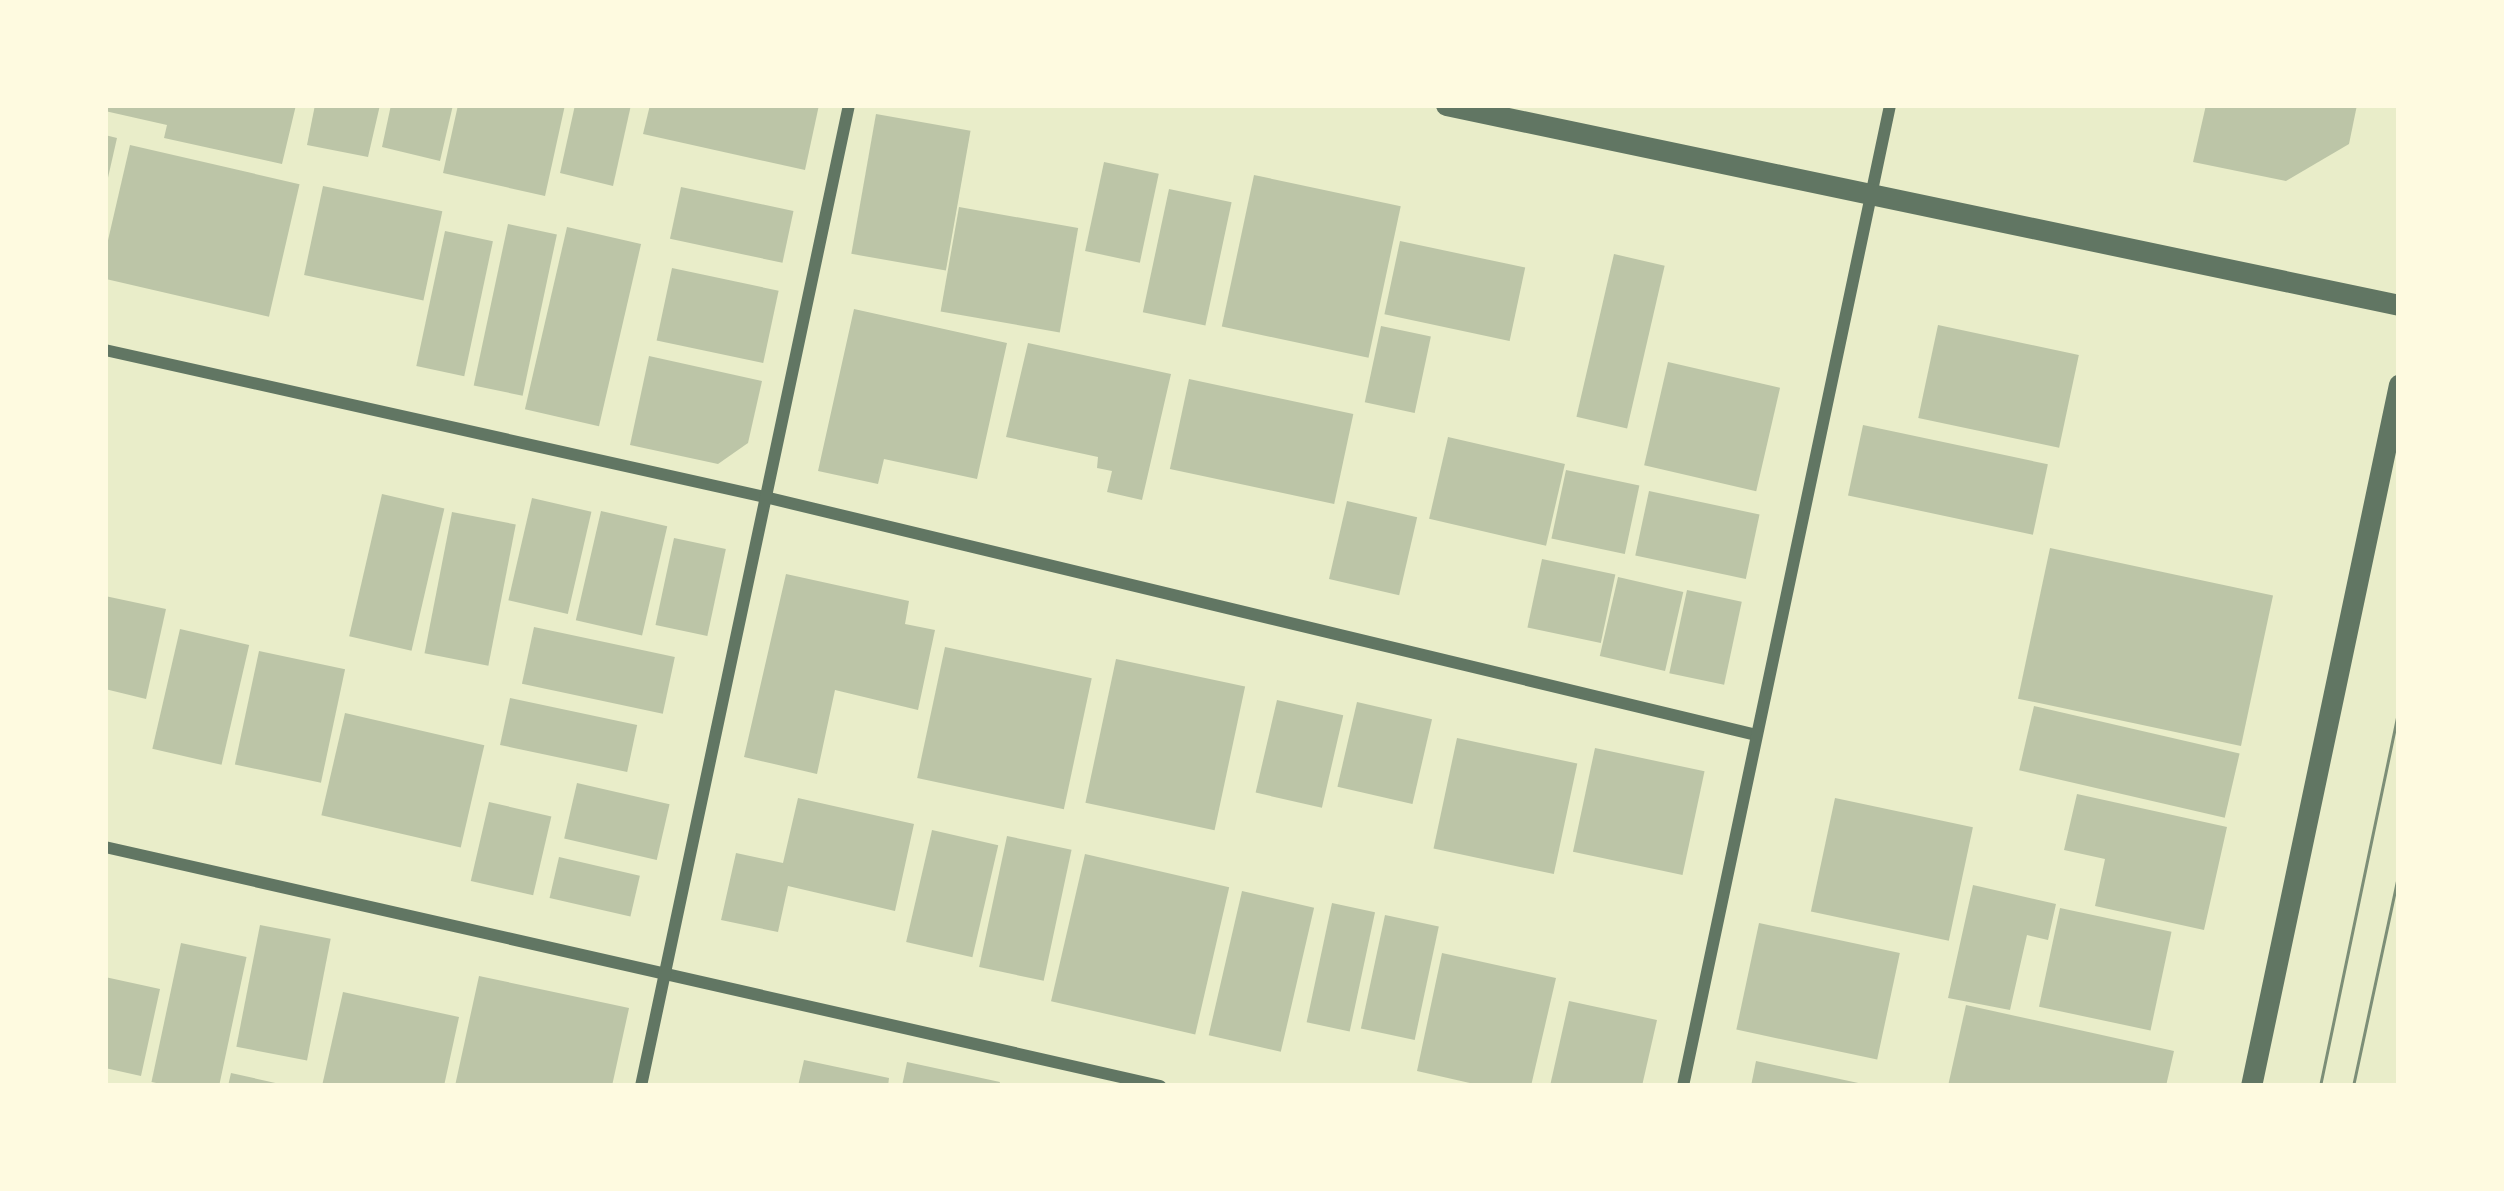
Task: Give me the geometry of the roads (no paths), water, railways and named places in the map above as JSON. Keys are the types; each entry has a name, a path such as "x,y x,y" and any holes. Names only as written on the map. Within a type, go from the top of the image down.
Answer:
{"street":[{"path":"641,1086 849,105"},
{"path":"1446,105 2399,305"},
{"path":"1683,1086 1868,191 1890,105"},
{"path":"105,350 765,497 1756,735"},
{"path":"2251,1086 2399,384"},
{"path":"105,847 1160,1086"}],"tram line":[{"path":"2320,1086 2399,709"},
{"path":"2353,1086 2399,871"}]}
